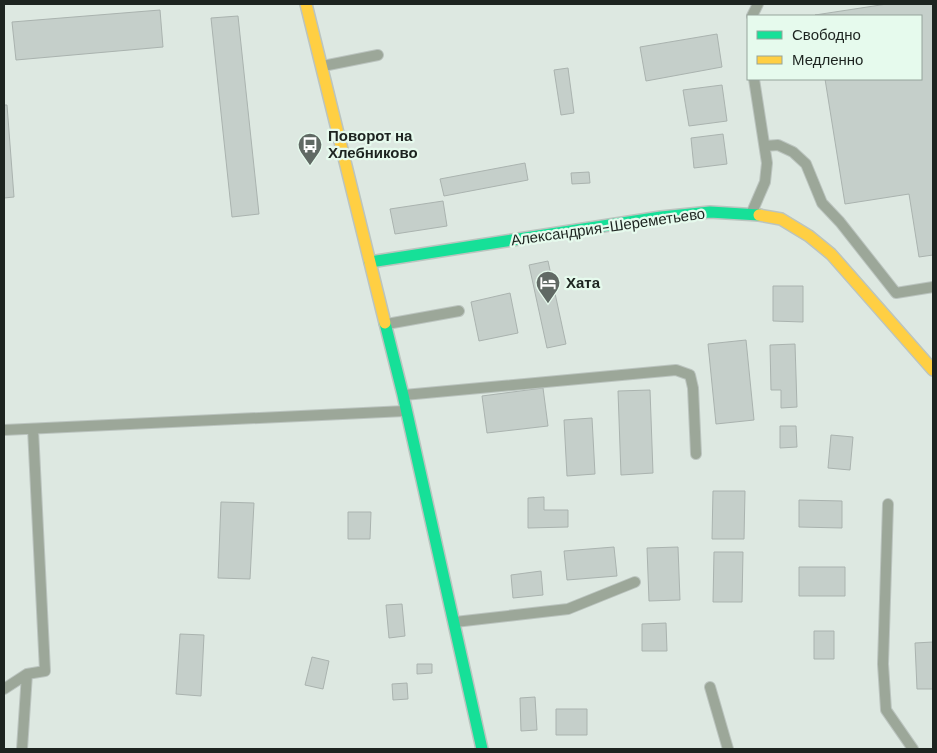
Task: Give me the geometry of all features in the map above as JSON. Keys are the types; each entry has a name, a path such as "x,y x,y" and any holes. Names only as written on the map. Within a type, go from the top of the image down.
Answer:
{"main road":[{"path":"306,4 407,411 482,749"},
{"name":"Александрия-Шереметьево","path":"370,262 661,217 710,212 752,213 781,219 809,236 831,254 933,370"}],"lane":[{"path":"322,66 378,55"},
{"path":"752,213 765,182 767,162 754,80"},
{"path":"765,146 778,145 793,152 806,164 822,203 840,222 896,293 933,287"},
{"path":"386,324 460,311"},
{"path":"403,395 676,370 690,375 693,388 696,454"},
{"path":"4,430 407,411"},
{"path":"4,689 27,674 45,671 33,429"},
{"path":"888,504 883,664 886,710 913,749"},
{"path":"454,622 568,609 634,582"},
{"path":"22,749 27,674"},
{"path":"710,686 728,749"}],"building":[{"path":"887,4 933,4 933,255 919,257 909,194 845,204 825,80 922,80 922,15 815,15"},
{"path":"160,10 163,47 16,60 12,22"},
{"path":"238,16 259,214 232,217 211,18"},
{"path":"717,34 722,67 646,81 640,47"},
{"path":"568,68 574,113 561,115 554,70"},
{"path":"722,85 727,121 689,126 683,90"},
{"path":"4,105 7,105 14,197 4,198"},
{"path":"723,134 727,164 694,168 691,138"},
{"path":"525,163 528,180 444,196 440,179"},
{"path":"589,172 590,183 572,184 571,173"},
{"path":"443,201 447,226 395,234 390,209"},
{"name":"Хата","path":"548,261 566,344 547,348 529,265"},
{"path":"773,286 803,286 803,322 773,321"},
{"path":"510,293 518,333 479,341 471,302"},
{"path":"746,340 754,420 716,424 708,344"},
{"path":"795,344 797,407 781,408 781,390 771,390 770,345"},
{"path":"543,388 548,426 487,433 482,396"},
{"path":"650,390 653,473 621,475 618,391"},
{"path":"592,418 595,474 567,476 564,420"},
{"path":"780,426 796,426 797,447 780,448"},
{"path":"831,435 853,437 850,470 828,468"},
{"path":"713,491 745,491 744,539 712,539"},
{"path":"544,497 544,510 568,510 568,527 528,528 528,498"},
{"path":"799,500 842,501 842,528 799,527"},
{"path":"221,502 254,503 250,579 218,578"},
{"path":"348,512 371,512 370,539 348,539"},
{"path":"614,547 617,576 567,580 564,551"},
{"path":"678,547 680,600 649,601 647,548"},
{"path":"714,552 743,552 742,602 713,602"},
{"path":"799,567 845,567 845,596 799,596"},
{"path":"541,571 543,595 513,598 511,575"},
{"path":"402,604 405,636 389,638 386,605"},
{"path":"666,623 667,651 642,651 642,624"},
{"path":"814,631 834,631 834,659 814,659"},
{"path":"180,634 204,635 201,696 176,694"},
{"path":"933,642 933,689 917,689 915,643"},
{"path":"312,657 329,661 323,689 305,685"},
{"path":"417,664 432,664 432,673 417,674"},
{"path":"407,683 408,699 393,700 392,684"},
{"path":"535,697 537,730 521,731 520,698"},
{"path":"556,709 587,709 587,735 556,735"}],"traffic: fast":[{"path":"370,262 661,217 710,212 759,215"},
{"path":"385,323 403,395 482,749"}],"traffic: slow":[{"path":"306,4 385,323"},
{"path":"759,215 781,219 809,236 831,254 933,370"}],"place":[{"name":"Поворот на Хлебниково","path":"310,166"},
{"name":"Хата","path":"548,304"}]}
